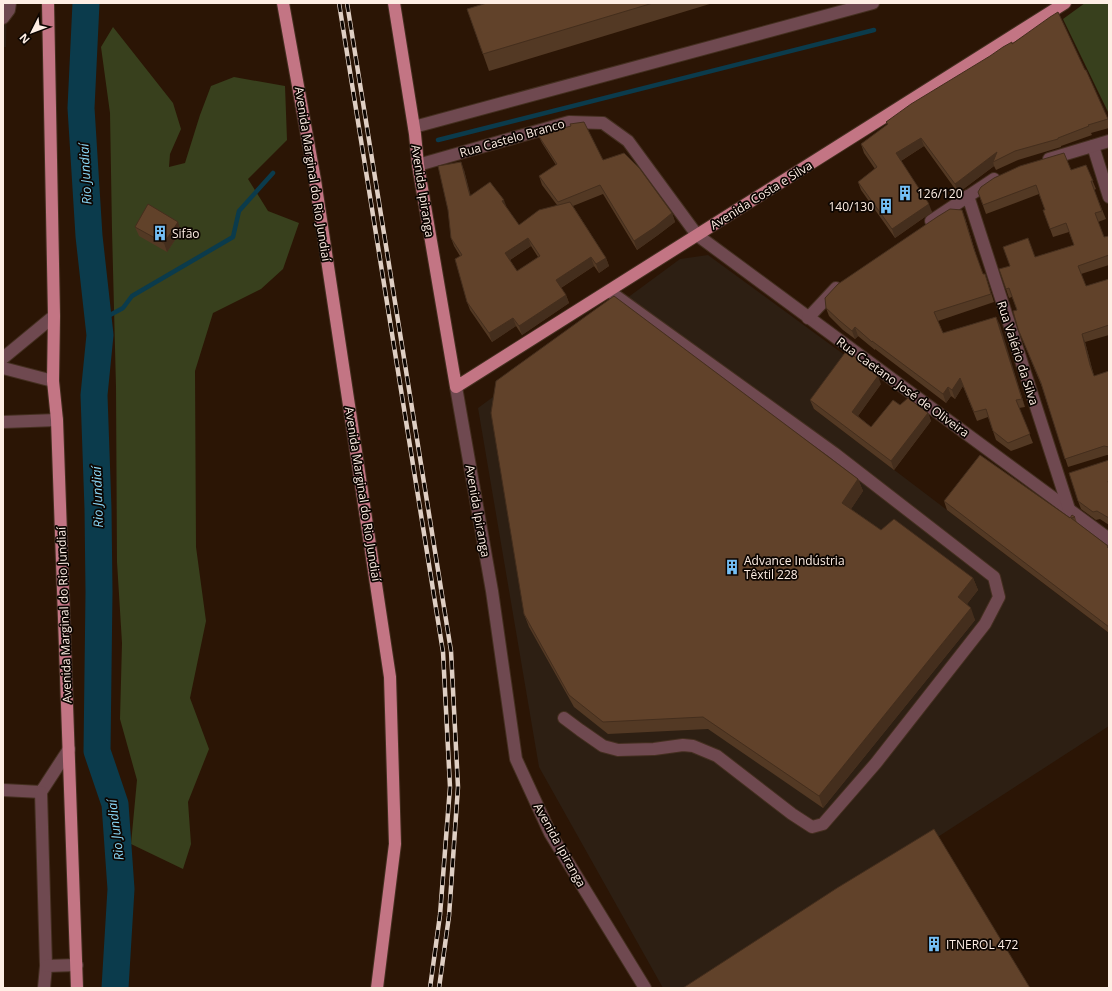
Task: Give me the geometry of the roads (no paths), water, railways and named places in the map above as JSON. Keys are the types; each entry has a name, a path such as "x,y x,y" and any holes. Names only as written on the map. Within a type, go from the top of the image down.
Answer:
{"main road":[{"name":"Avenida Marginal do Rio Jundiaí","path":"48,3 54,316 53,381 57,420 77,988"},
{"name":"Avenida Marginal do Rio Jundiaí","path":"283,3 315,180 390,677 395,844 377,988"},
{"name":"Avenida Ipiranga","path":"394,3 418,162 456,387"},
{"name":"Avenida Costa e Silva","path":"456,387 1065,3"}],"street":[{"path":"3,18 9,10 10,3"},
{"path":"414,130 873,3"},
{"name":"Rua Castelo Branco","path":"418,162 569,122 603,123 628,141 697,236"},
{"path":"1034,163 1109,141"},
{"path":"1093,146 1109,197"},
{"path":"924,226 993,180 1006,174"},
{"name":"Rua Valério da Silva","path":"968,196 1069,509"},
{"name":"Rua Caetano José de Oliveira","path":"697,236 1109,539"},
{"path":"808,318 836,287 842,283"},
{"path":"564,718 604,746 618,750 654,749 683,745 693,746 717,756 792,814 812,827 823,824 876,763 981,630 999,597 994,577 834,452 610,291"},
{"path":"3,358 54,316"},
{"path":"3,368 53,381"},
{"name":"Avenida Ipiranga","path":"456,387 492,591 516,759 550,833 645,988"},
{"path":"3,422 57,420"},
{"path":"1059,478 1073,474"},
{"path":"44,988 46,966 41,792 69,749"},
{"path":"3,790 41,792"},
{"path":"46,966 77,964"}],"waterway":[{"name":"Rio Jundiaí","path":"86,3 81,108 89,236 100,335 94,395 99,592 97,751 115,804 121,889 115,988"},
{"path":"438,140 874,30"},
{"path":"99,321 123,308 132,296 233,237 239,211 273,173"}],"railway":[{"path":"339,3 443,652 450,787 440,915 430,988"},
{"path":"347,3 451,651 458,787 449,916 439,988"}],"place":[{"name":"126/120","path":"905,193"},
{"name":"140/130","path":"886,206"},
{"name":"Sifão","path":"160,233"},
{"name":"Advance Indústria Têxtil 228","path":"732,567"},
{"name":"ITNEROL 472","path":"934,944"}]}
